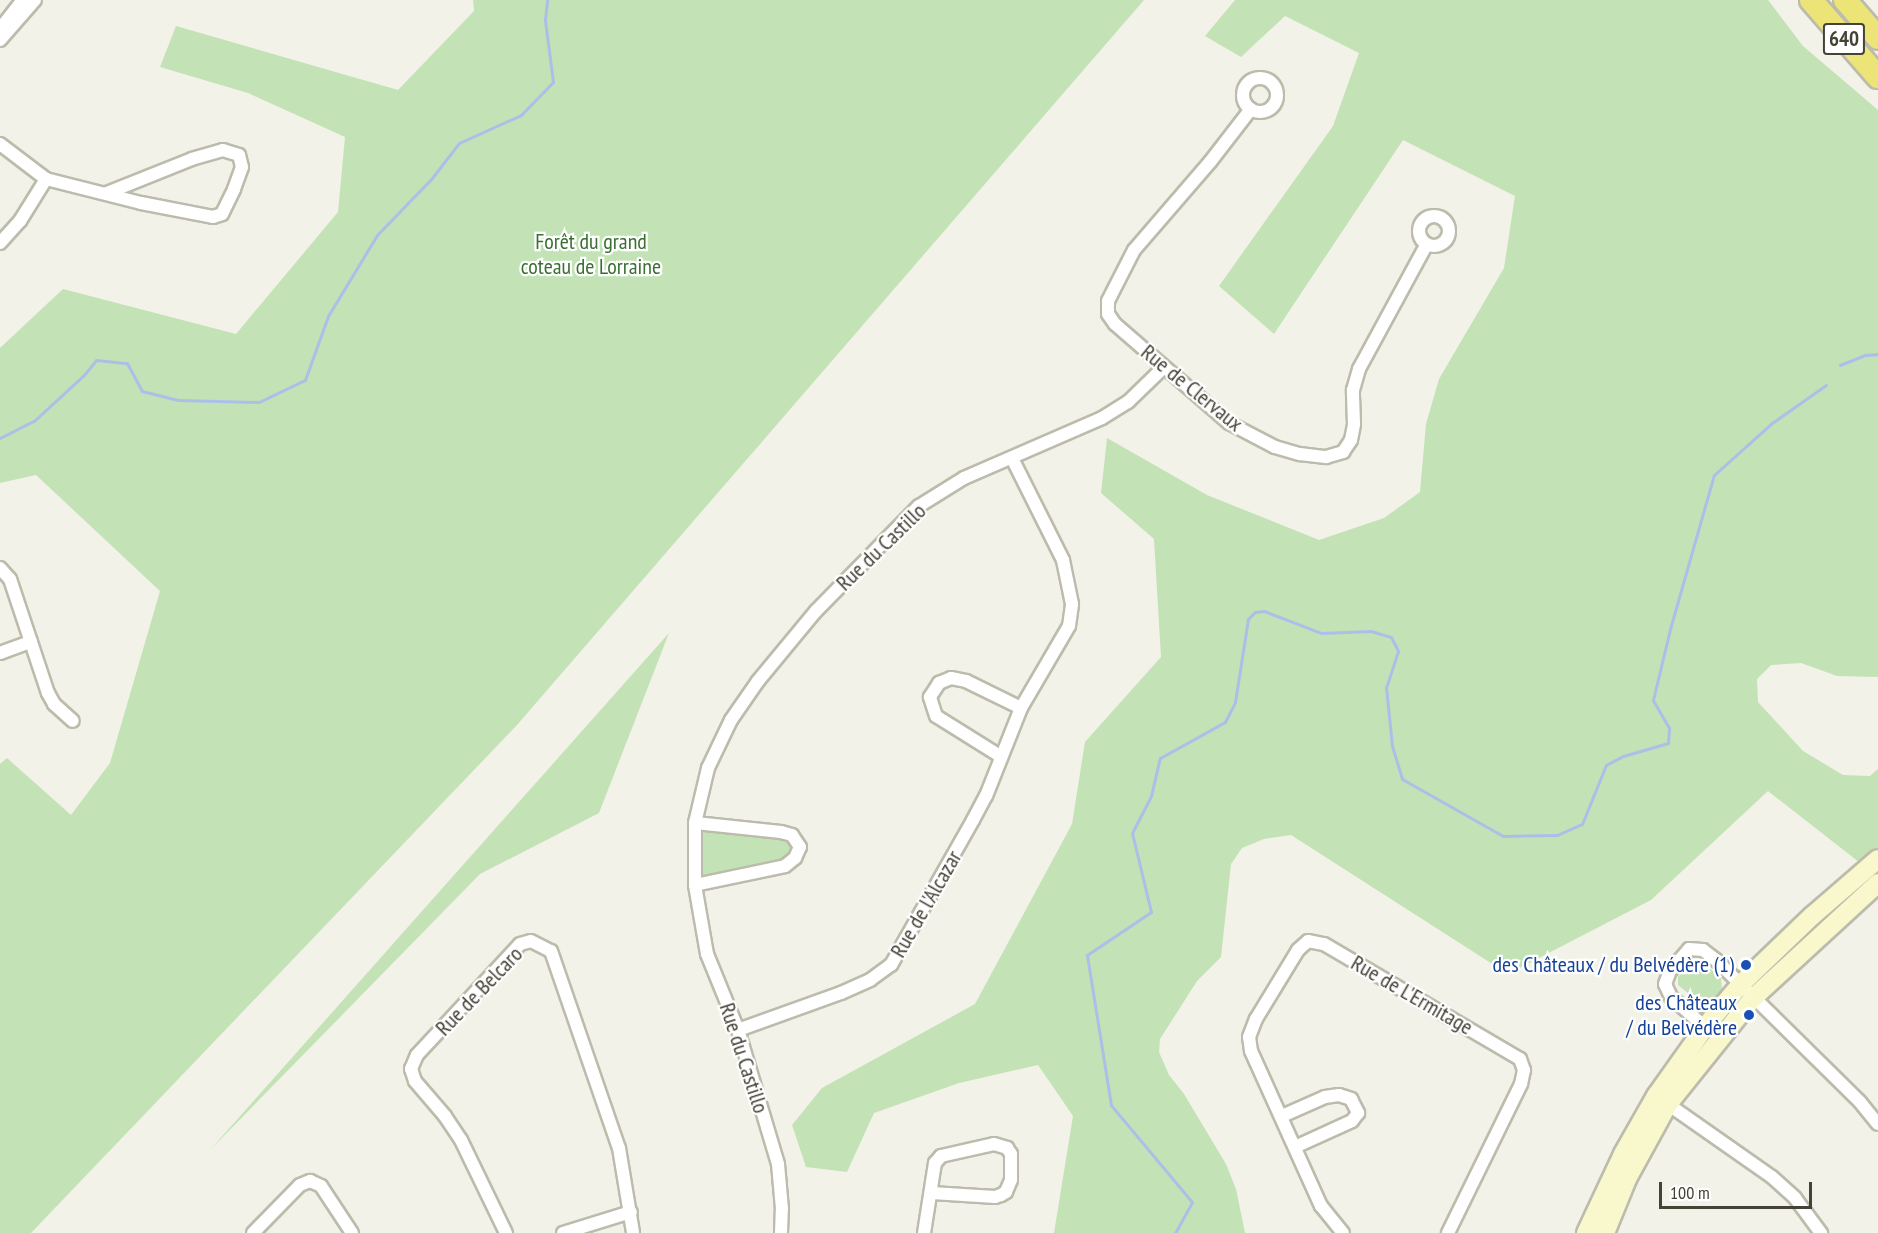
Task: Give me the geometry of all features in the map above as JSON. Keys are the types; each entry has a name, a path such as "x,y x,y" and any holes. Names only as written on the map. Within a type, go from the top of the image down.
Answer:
{"highway":[{"name":"640","path":"1811,0 1878,77"},
{"name":"640","path":"1845,0 1878,38"}],"street":[{"path":"0,29 20,4 35,0"},
{"path":"0,40 20,4"},
{"name":"Rue de Clervaux","path":"1251,110 1210,162 1134,250 1108,301 1108,314 1115,324 1229,423 1275,447 1300,454 1326,457 1343,452 1351,440 1354,424 1353,390 1359,369 1427,244"},
{"path":"0,144 46,179 141,203 213,217 222,214 242,167 239,155 223,150 192,159 107,193"},
{"path":"0,243 20,221 46,179"},
{"name":"Rue du Castillo","path":"781,1233 782,1209 778,1164 738,1030 707,954 695,885 695,823 708,768 731,720 758,681 816,611 918,506 964,478 1102,418 1128,402 1164,367"},
{"name":"Rue de l'Alcazar","path":"738,1030 841,993 870,980 891,965 982,804 1020,708 1069,626 1072,604 1064,560 1012,458"},
{"path":"0,568 10,579 48,693 54,704 73,721"},
{"path":"0,653 31,642"},
{"path":"1000,756 936,716 930,697 939,683 951,678 966,681 1020,708"},
{"path":"695,823 781,832 792,835 800,847 795,858 785,866 695,885"},
{"path":"1662,1100 1747,991 1812,916 1878,859"},
{"path":"1601,1230 1627,1179 1662,1100 1705,1027 1878,884"},
{"name":"Rue de Belcaro","path":"506,1233 461,1140 445,1116 416,1081 411,1069 417,1055 520,944 531,941 551,951 619,1148 633,1233"},
{"name":"Rue de L'Ermitage","path":"1342,1233 1321,1206 1251,1051 1249,1037 1256,1019 1298,950 1308,941 1324,944 1520,1059 1524,1070 1521,1084 1448,1233"},
{"path":"1705,1027 1671,997 1665,984 1670,971 1689,950 1703,950 1860,1102 1878,1124"},
{"path":"1282,1116 1325,1097 1339,1095 1351,1099 1358,1113 1352,1121 1295,1147"},
{"path":"1662,1100 1772,1177 1795,1198 1821,1233"},
{"path":"924,1233 936,1163 941,1156 994,1144 1007,1148 1011,1154 1011,1180 1006,1192 1001,1195 994,1197 932,1193"},
{"path":"253,1233 300,1185 310,1181 321,1186 352,1233"},
{"path":"563,1233 631,1212"}],"green space":[{"name":"Forêt du grand coteau de Lorraine","path":"473,0 1144,0 517,725 31,1233 0,1233 0,764 7,758 71,815 110,763 160,591 36,475 0,483 0,348 63,289 236,334 338,212 345,137 248,93 160,67 176,26 398,90 474,11"},
{"path":"1235,0 1768,0 1803,46 1878,110 1878,677 1837,676 1801,663 1771,665 1757,679 1758,702 1803,751 1843,775 1870,776 1878,769 1878,848 1864,866 1768,791 1651,900 1508,974 1291,835 1264,839 1242,848 1231,864 1221,957 1197,981 1160,1039 1159,1052 1169,1075 1184,1094 1226,1164 1236,1189 1245,1233 1054,1233 1073,1116 1038,1065 959,1083 874,1113 847,1172 806,1167 792,1125 822,1088 975,1004 1072,824 1085,742 1161,657 1154,539 1101,493 1107,438 1207,495 1319,540 1384,518 1420,492 1426,424 1439,379 1504,268 1515,196 1403,140 1274,334 1219,286 1333,126 1359,53 1285,16 1241,57 1205,36"},
{"path":"669,633 599,813 480,874 210,1150"},
{"path":"695,823 792,835 795,858 695,885"},
{"path":"1695,960 1702,962 1721,978 1722,990 1709,1003 1700,1003 1678,985 1678,977 1688,964"}],"waterway":[{"path":"0,438 34,421 84,375 96,360 127,363 142,391 178,400 259,402 305,380 328,316 377,235 432,178 459,143 521,115 553,82 545,20 547,0"},
{"path":"1840,365 1865,355 1878,354"},
{"path":"1175,1233 1192,1202 1111,1105 1087,955 1151,912 1132,833 1151,796 1160,758 1225,722 1235,702 1248,619 1255,612 1264,611 1321,633 1371,631 1391,637 1398,651 1386,687 1392,746 1402,779 1503,836 1557,835 1582,824 1606,765 1623,756 1668,743 1669,728 1653,700 1670,629 1714,475 1772,423 1826,385"}],"place":[{"name":"des Châteaux / du Belvédère (1)","path":"1746,965"},
{"name":"des Châteaux / du Belvédère","path":"1749,1015"}]}
